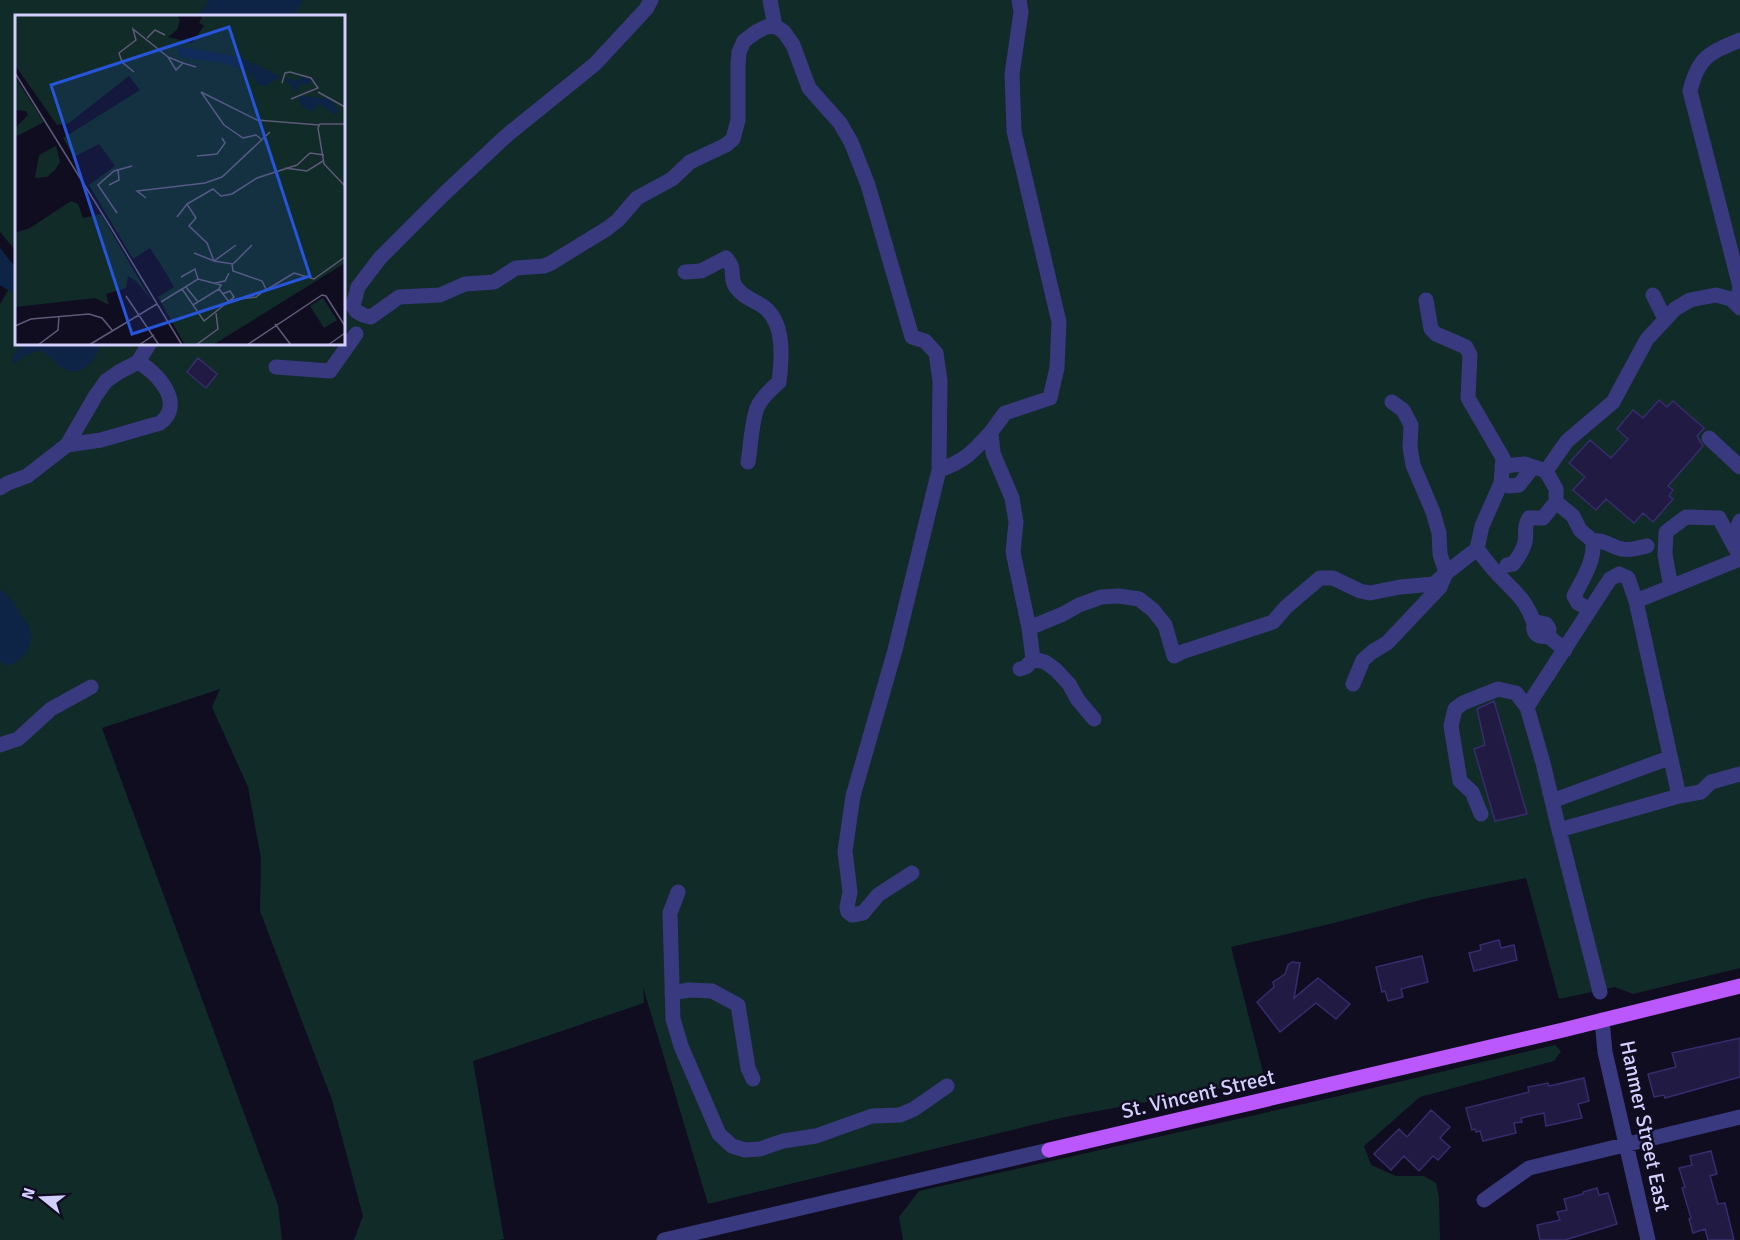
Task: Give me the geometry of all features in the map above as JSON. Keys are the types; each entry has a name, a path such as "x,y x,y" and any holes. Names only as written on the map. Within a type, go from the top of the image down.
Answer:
{"main road":[{"name":"St. Vincent Street","path":"1049,1150 1740,986"}],"street":[{"path":"356,334 352,316 358,287 381,258 445,193 506,136 595,64 646,9 651,0"},
{"path":"770,0 775,26"},
{"path":"939,470 957,463 975,450 1005,413 1050,398 1057,368 1059,322 1014,131 1012,74 1021,12 1019,0"},
{"path":"276,367 330,371 356,334 366,326 371,316 399,297 440,295 465,284 494,282 516,268 543,266 608,228 637,198 672,179 690,162 726,145 733,139 738,120 739,52 744,41 766,27 775,26 784,32 793,45 809,88 840,123 851,142 868,185 912,337 924,341 936,353 940,381 939,470 895,650 853,796 845,851 850,892 848,912 852,915 863,914 878,895 912,873"},
{"path":"1739,306 1740,287 1690,91 1694,74 1704,58 1740,40"},
{"path":"685,272 701,271 726,258 732,264 734,284 744,296 764,307 774,316 779,331 781,365 779,382 758,407 748,462"},
{"path":"1653,295 1665,319"},
{"path":"1501,483 1509,486 1519,485 1540,469 1567,441 1613,402 1647,339 1675,309 1690,300 1716,295 1731,299 1739,306"},
{"path":"1426,300 1431,329 1436,334 1466,347 1470,356 1468,398 1503,458 1501,483 1482,526 1481,555"},
{"path":"353,306 363,315 371,316"},
{"path":"0,488 27,476 71,439 106,381 138,362 148,345"},
{"path":"71,439 101,440 160,423 166,418 170,398 166,390 158,377 138,362"},
{"path":"1353,684 1363,660 1387,643 1440,586 1446,573 1440,554 1439,533 1433,512 1413,465 1410,447 1411,425 1403,411 1392,402"},
{"path":"991,432 993,453 1012,498 1016,522 1013,552 1033,658 1026,667 1020,669"},
{"path":"1709,438 1740,467"},
{"path":"1502,466 1525,464 1540,469 1556,489 1556,502 1543,518 1529,518 1525,524 1524,545 1513,564 1504,571"},
{"path":"1556,502 1573,516 1580,530 1593,541 1594,552 1574,596 1578,603 1590,610"},
{"path":"1636,601 1740,558 1719,518 1686,517 1666,532 1665,555 1671,586"},
{"path":"1732,541 1740,521"},
{"path":"1593,541 1601,540 1624,550 1647,546"},
{"path":"1029,628 1101,597 1119,596 1139,599 1153,610 1165,626 1174,656 1273,622 1286,607 1320,578 1333,578 1360,591 1370,593 1434,584 1446,573 1481,555"},
{"path":"1481,555 1504,571 1531,613 1536,634 1542,637 1548,636 1565,650"},
{"path":"1590,563 1595,573 1610,579"},
{"path":"1527,707 1610,579 1619,574 1628,578 1636,601 1678,796"},
{"path":"1033,658 1045,662 1056,670 1094,719"},
{"path":"0,745 18,739 51,709 91,687"},
{"path":"1481,814 1472,792 1460,781 1450,726 1455,708 1498,689 1516,693 1527,707 1599,992"},
{"path":"1552,801 1670,758"},
{"path":"1559,830 1678,796 1701,792 1711,782 1740,774"},
{"path":"678,892 670,913 673,1019 681,1046 719,1134 732,1146 746,1150 760,1149 783,1141 816,1136 872,1116 900,1115 914,1109 947,1086"},
{"path":"672,993 689,990 712,991 738,1005 748,1068 753,1079"},
{"name":"Hanmer Street East","path":"1602,1020 1605,1052 1648,1240"},
{"path":"1484,1200 1529,1168 1740,1117"},
{"name":"St. Vincent Street","path":"664,1240 1049,1150"}],"green space":[{"path":"0,0 1740,0 1740,968 1633,994 1615,987 1559,999 1526,878 1428,898 1231,947 1265,1080 1065,1117 708,1204 643,987 644,1003 473,1061 504,1239 354,1240 363,1216 332,1100 260,911 261,859 248,787 212,707 220,689 102,728 278,1205 282,1240 0,1240 0,304 15,279 15,345 345,345 345,15 15,15 15,250 0,232"},
{"path":"1555,1045 1561,1051 1554,1061 1420,1097 1364,1146 1371,1165 1396,1176 1424,1176 1436,1183 1439,1197 1440,1240 903,1240 899,1217 919,1191"}],"water":[{"path":"209,0 303,0 294,15 199,15"},
{"path":"0,248 15,267 15,294 0,285"},
{"path":"22,345 100,345 96,355 88,365 78,371 66,370 44,351 28,354 15,364 12,361 14,354"},
{"path":"0,590 12,601 31,633 27,651 13,664 7,666 0,661"}],"building":[{"path":"198,358 217,374 206,388 187,372"},
{"path":"1659,400 1667,407 1673,401 1704,428 1697,436 1703,446 1668,486 1673,490 1669,496 1673,499 1653,522 1643,513 1634,523 1606,499 1596,510 1573,490 1585,477 1569,463 1590,440 1611,458 1628,439 1617,429 1633,410 1643,418"},
{"path":"1494,701 1527,814 1495,821 1474,749 1485,745 1477,709"},
{"path":"1499,940 1501,948 1514,945 1517,960 1474,971 1469,953 1481,950 1480,945"},
{"path":"1422,956 1428,982 1401,989 1403,997 1388,1001 1385,991 1382,992 1376,967"},
{"path":"1292,962 1300,963 1294,998 1318,978 1350,1004 1336,1019 1316,1003 1280,1032 1257,1002 1274,987 1273,982 1285,974 1288,965"},
{"path":"1740,1038 1740,1077 1665,1098 1664,1095 1654,1097 1648,1074 1676,1067 1672,1053"},
{"path":"1584,1078 1589,1101 1578,1104 1582,1118 1546,1126 1544,1113 1521,1118 1522,1122 1514,1123 1516,1133 1483,1141 1480,1131 1472,1130 1466,1108 1529,1092 1528,1087 1548,1083 1549,1086"},
{"path":"1431,1110 1450,1127 1440,1138 1450,1147 1438,1160 1433,1156 1419,1171 1404,1156 1391,1170 1374,1154 1399,1129 1407,1137"},
{"path":"1711,1151 1717,1174 1710,1176 1718,1204 1725,1203 1734,1240 1708,1240 1705,1229 1693,1233 1689,1219 1691,1218 1682,1188 1685,1187 1679,1168 1692,1165 1690,1156"},
{"path":"1597,1188 1599,1195 1608,1193 1617,1224 1565,1240 1540,1240 1537,1225 1560,1220 1557,1212 1567,1210 1564,1199"}]}
